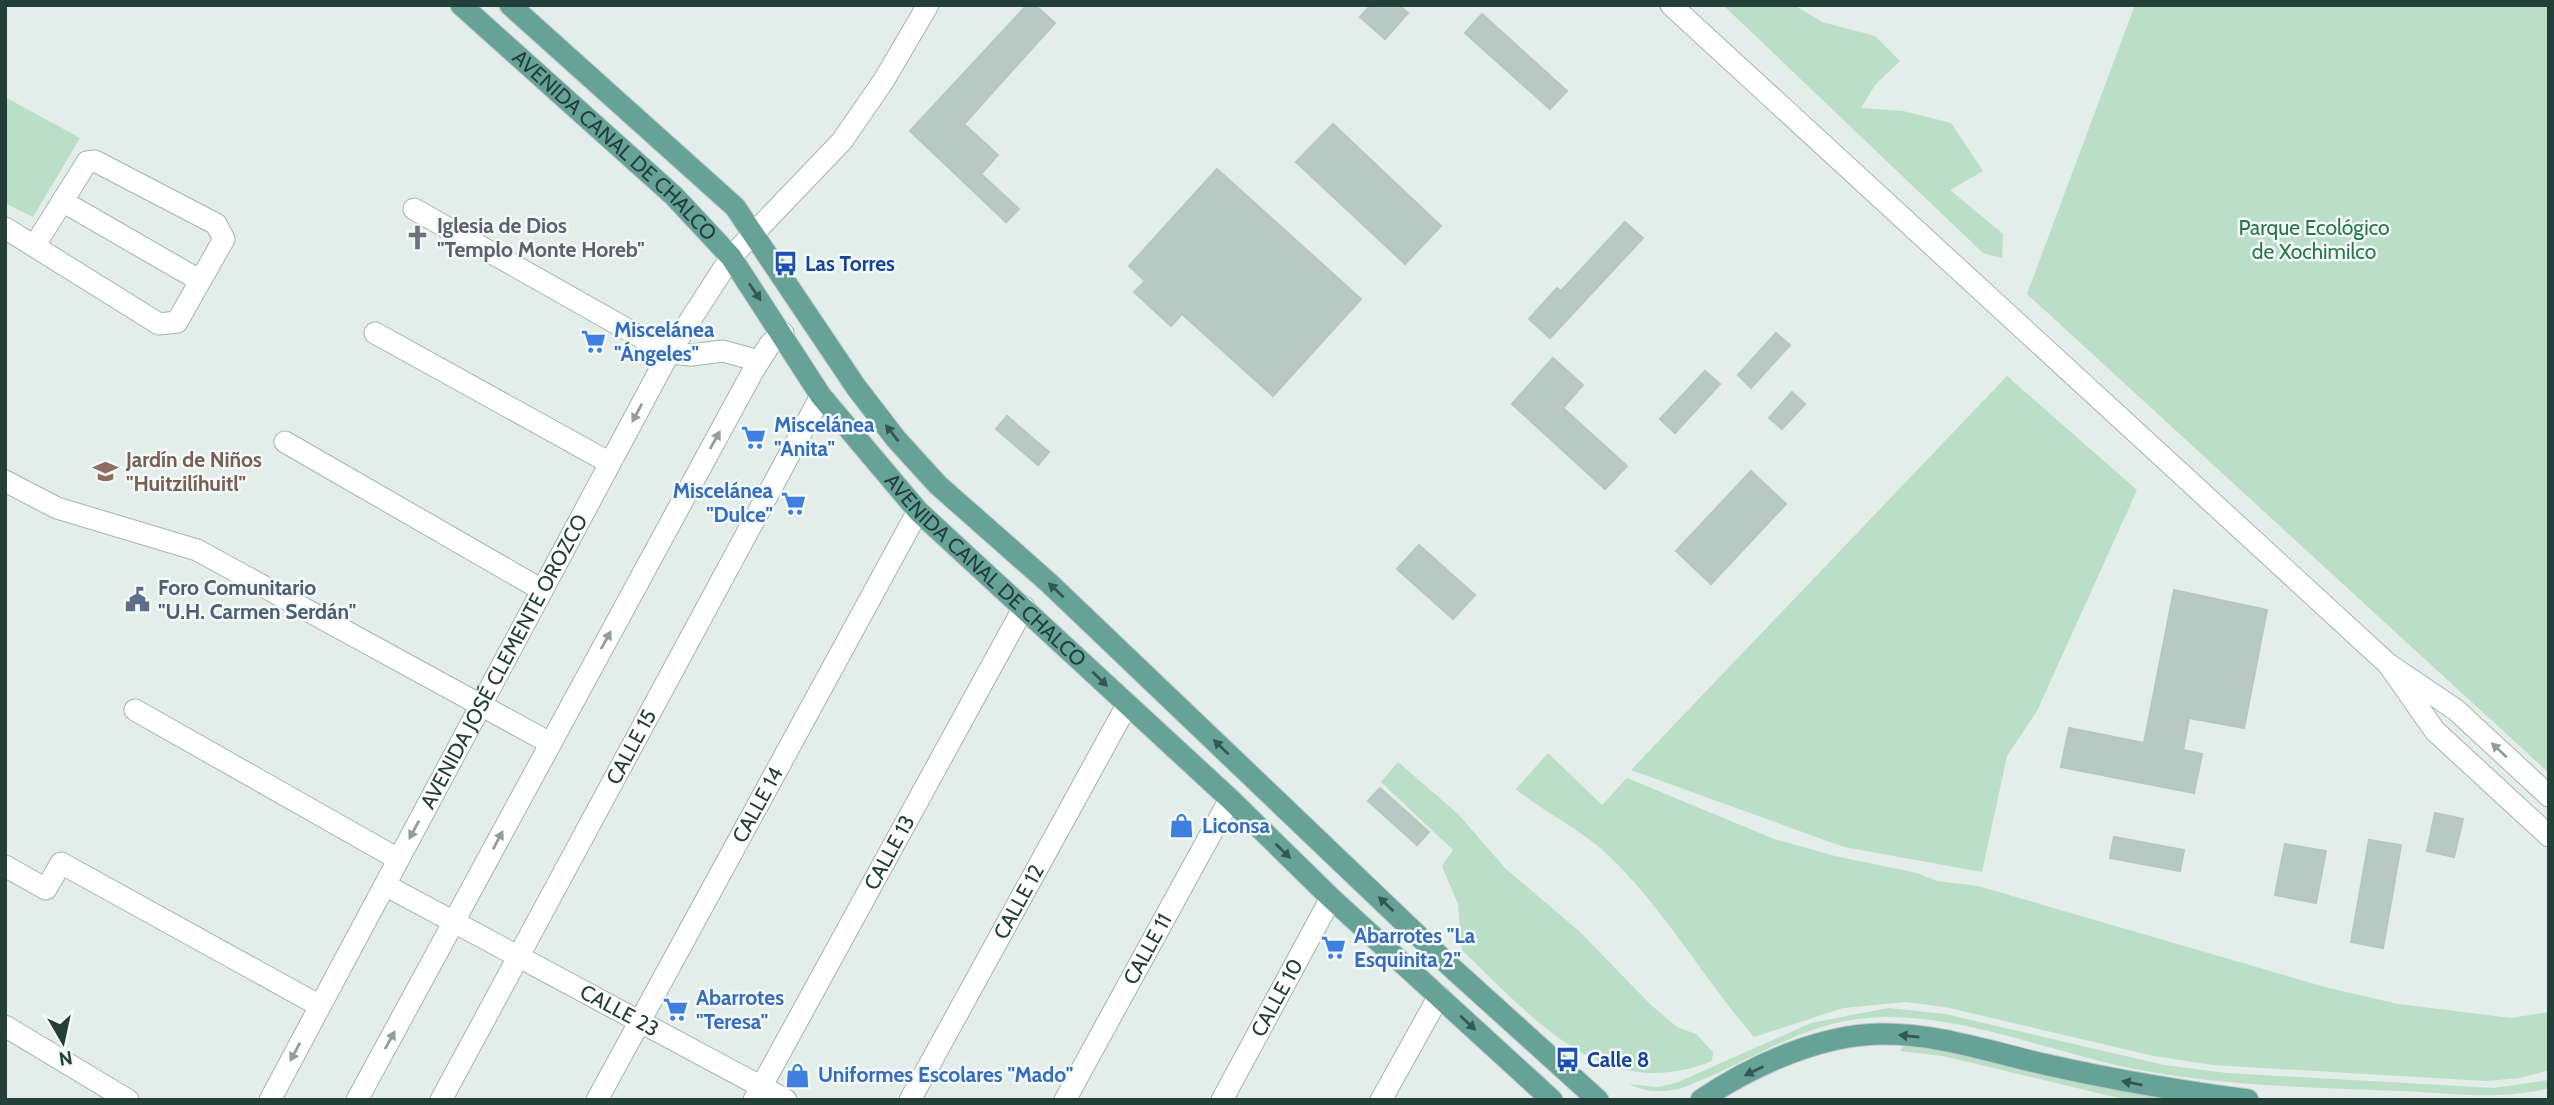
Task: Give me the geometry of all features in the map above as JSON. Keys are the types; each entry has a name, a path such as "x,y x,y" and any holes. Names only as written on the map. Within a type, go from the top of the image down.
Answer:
{"main road":[{"name":"AVENIDA CANAL DE CHALCO","path":"461,5 674,196 731,257 821,396 918,511 1230,799 1331,898 1439,996 1544,1097"},
{"name":"AVENIDA CANAL DE CHALCO","path":"510,5 735,207 856,387 896,439 938,485 1049,583 1452,968 1594,1096"},
{"path":"1708,1095 1793,1052 1854,1037 1879,1034 1915,1036 2164,1089 2248,1100"},
{"path":"1594,1096 1617,1100"}],"street":[{"name":"AVENIDA JOSÉ CLEMENTE OROZCO","path":"270,1100 669,353 731,257 842,141 884,80 928,5"},
{"path":"1671,5 2388,664 2456,710 2549,796"},
{"path":"5,228 159,324 177,322 224,239 216,224 95,162 87,162 80,169 35,245"},
{"path":"62,201 199,280"},
{"path":"414,209 669,353 691,355 723,351 760,361"},
{"path":"375,333 610,463"},
{"path":"357,1100 760,361 770,344 783,334"},
{"name":"CALLE 15","path":"441,1100 821,396"},
{"path":"285,442 542,590"},
{"path":"5,481 57,508 197,550 550,743"},
{"name":"CALLE 14","path":"597,1100 918,511"},
{"name":"CALLE 13","path":"757,1093 1024,607"},
{"path":"2388,664 2435,731 2549,836"},
{"name":"CALLE 12","path":"910,1100 1127,705"},
{"path":"135,710 398,859"},
{"name":"CALLE 11","path":"1065,1100 1230,799"},
{"path":"5,866 46,889 61,863 320,1006"},
{"name":"CALLE 23","path":"385,885 640,1021 757,1093 786,1100"},
{"name":"CALLE 10","path":"1222,1100 1331,898"},
{"path":"1381,1100 1439,996"},
{"path":"5,1026 128,1100"}],"green space":[{"path":"1723,5 1794,5 1822,22 1875,36 1900,61 1875,85 1861,108 1903,111 1951,123 1983,171 1950,190 2003,234 2002,258 1983,253"},
{"name":"Parque Ecológico de Xochimilco","path":"2135,5 2549,5 2549,773 2027,294"},
{"path":"5,97 80,138 33,217 5,203"},
{"path":"2007,376 2137,490 2037,711 2007,756 1982,872 1844,847 1631,770"},
{"path":"1548,753 1602,805 1627,778 1774,839 1835,856 1917,873 1937,881 1978,886 2325,987 2398,1004 2511,1018 2549,1012 2549,1070 2520,1078 2485,1081 2213,1065 2154,1056 1945,1007 1906,1002 1843,1008 1754,1037 1628,875 1574,828 1516,789"},
{"path":"1398,762 1458,814 1505,868 1579,931 1651,1005 1677,1027 1696,1034 1713,1052 1712,1061 1673,1072 1637,1072 1604,1063 1573,1048 1516,1002 1462,950 1458,904 1442,866 1453,850 1381,782"},
{"path":"1888,1008 1945,1014 2164,1065 2227,1073 2494,1088 2549,1080 2549,1088 2512,1094 2475,1095 2222,1081 2151,1072 1961,1025 1898,1017 1867,1018 1818,1028 1679,1089 1654,1091 1629,1084 1657,1087 1676,1083 1811,1023"},
{"path":"1908,1041 2179,1100 2127,1100 1943,1056 1900,1051"}],"building":[{"path":"1027,5 1035,5 1055,23 964,124 998,155 981,174 1019,209 1006,222 910,131"},
{"path":"1371,5 1399,5 1408,13 1385,39 1360,17"},
{"path":"1482,14 1567,91 1550,109 1465,33"},
{"path":"1333,124 1441,226 1405,264 1296,162"},
{"path":"1217,169 1361,299 1273,396 1182,314 1171,326 1134,292 1145,281 1129,266"},
{"path":"1625,222 1643,238 1550,338 1529,319 1557,288 1561,291"},
{"path":"1776,333 1790,345 1751,388 1738,375"},
{"path":"1553,358 1583,385 1563,408 1627,466 1605,489 1512,404"},
{"path":"1705,371 1720,384 1675,433 1660,419"},
{"path":"1792,392 1805,404 1782,429 1769,418"},
{"path":"1007,416 1049,452 1038,465 996,429"},
{"path":"1751,471 1786,504 1711,584 1676,551"},
{"path":"1419,545 1475,595 1453,619 1397,569"},
{"path":"2174,590 2267,610 2244,728 2189,718 2183,750 2202,754 2194,793 2061,767 2069,728 2144,743"},
{"path":"1380,788 1429,832 1417,845 1368,801"},
{"path":"2435,813 2463,819 2454,857 2427,851"},
{"path":"2114,837 2184,850 2180,871 2110,858"},
{"path":"2369,840 2401,845 2383,948 2351,942"},
{"path":"2285,844 2326,851 2316,903 2275,895"}],"place":[{"name":"Iglesia de Dios \"Templo Monte Horeb\"","path":"417,238"},
{"name":"Las Torres","path":"785,264"},
{"name":"Miscelánea \"Ángeles\"","path":"594,342"},
{"name":"Miscelánea \"Anita\"","path":"754,437"},
{"name":"Jardín de Niños \"Huitzilíhuitl\"","path":"106,472"},
{"name":"Miscelánea \"Dulce\"","path":"793,503"},
{"name":"Foro Comunitario \"U.H. Carmen Serdán\"","path":"138,600"},
{"name":"Liconsa","path":"1182,826"},
{"name":"Abarrotes \"La Esquinita 2\"","path":"1334,948"},
{"name":"Abarrotes \"Teresa\"","path":"676,1010"},
{"name":"Calle 8","path":"1567,1060"},
{"name":"Uniformes Escolares \"Mado\"","path":"798,1075"}]}
